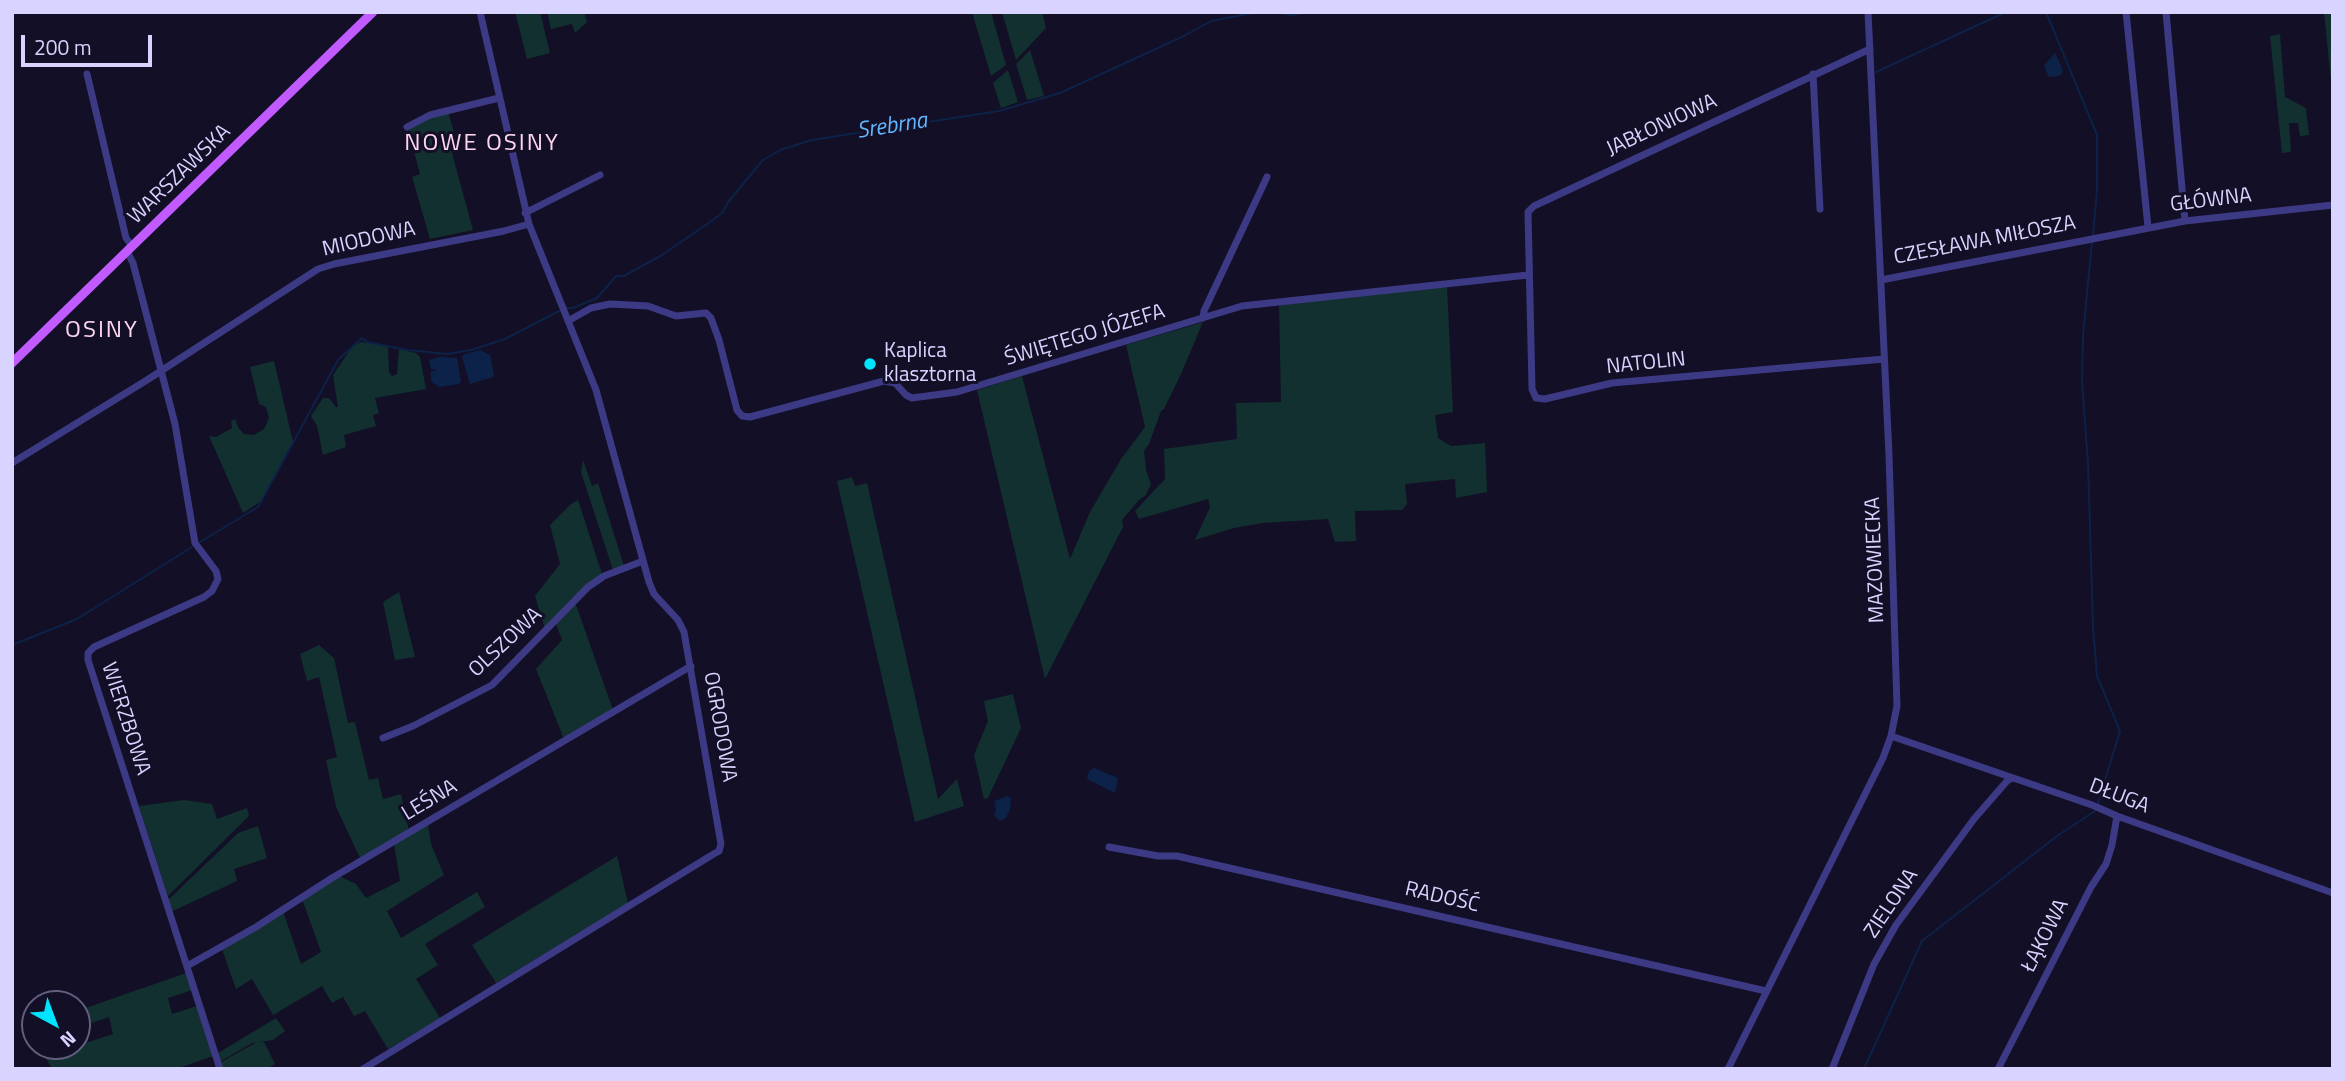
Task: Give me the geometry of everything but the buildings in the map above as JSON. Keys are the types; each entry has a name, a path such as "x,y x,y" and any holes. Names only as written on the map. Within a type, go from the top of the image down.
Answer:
{"main road":[{"name":"WARSZAWSKA","path":"12,363 373,12"}],"street":[{"name":"OGRODOWA","path":"363,1069 719,850 721,836 682,629 675,616 654,594 596,390 528,224 480,12"},
{"name":"MAZOWIECKA","path":"1728,1069 1883,758 1891,736 1898,691 1868,12"},
{"path":"2126,12 2148,227"},
{"path":"2166,12 2185,221"},
{"name":"JABŁONIOWA","path":"1528,275 1527,219 1528,212 1534,206 1870,48"},
{"path":"87,74 161,371"},
{"path":"1813,74 1820,209"},
{"path":"407,127 441,112 499,98"},
{"path":"525,212 600,175"},
{"path":"1203,318 1203,312 1267,177"},
{"name":"GŁÓWNA","path":"2093,238 2185,221 2333,205"},
{"name":"MIODOWA","path":"12,463 318,269 528,224"},
{"name":"CZESŁAWA MIŁOSZA","path":"1881,280 2093,238"},
{"name":"ŚWIĘTEGO JÓZEFA","path":"568,321 594,307 613,304 649,306 674,316 702,312 707,314 719,340 736,408 742,416 750,417 884,381 895,383 912,398 952,393 1256,304 1528,275"},
{"name":"NATOLIN","path":"1528,275 1532,389 1539,400 1612,383 1884,359"},
{"name":"WIERZBOWA","path":"161,371 175,424 195,543 216,571 218,579 212,591 204,597 101,644 90,651 87,658 220,1069"},
{"name":"OLSZOWA","path":"383,738 413,726 492,685 588,587 604,576 643,561"},
{"name":"LEŚNA","path":"187,966 691,666"},
{"name":"DŁUGA","path":"1891,736 2092,805 2333,893"},
{"name":"ZIELONA","path":"1832,1069 1874,964 1896,925 1974,819 2012,778"},
{"name":"ŁĄKOWA","path":"1998,1069 2091,887 2106,864 2117,816"},
{"name":"RADOŚĆ","path":"1110,847 1158,856 1177,856 1766,991"}],"green space":[{"path":"515,12 540,12 550,53 527,59"},
{"path":"547,12 584,12 587,22 575,33 572,24 551,29"},
{"path":"972,12 991,12 1006,65 991,76"},
{"path":"1002,12 1042,12 1046,28 1016,60"},
{"path":"2324,12 2333,12 2333,101"},
{"path":"2280,34 2285,97 2306,108 2309,135 2300,136 2298,123 2289,123 2291,152 2282,153 2270,36"},
{"path":"1030,50 1044,96 1027,100 1016,64"},
{"path":"1008,70 1018,102 1001,108 993,83"},
{"path":"448,112 454,132 447,135 473,230 430,239 412,177 420,174 408,128"},
{"path":"1447,286 1453,412 1435,415 1438,438 1451,446 1485,443 1487,492 1456,498 1455,479 1405,484 1407,504 1402,510 1355,511 1356,541 1335,542 1328,519 1263,523 1234,528 1195,540 1210,507 1208,499 1139,519 1135,511 1165,479 1164,449 1237,439 1236,403 1281,402 1279,305"},
{"path":"1203,322 1144,451 1151,484 1146,495 1122,520 1123,527 1045,679 977,390 1022,376 1070,559 1090,512 1121,459 1145,427 1126,345"},
{"path":"361,342 388,346 389,372 392,376 397,374 399,349 416,353 420,357 426,389 375,398 379,413 373,415 376,426 344,435 346,447 323,455 317,426 311,416 323,398 329,398 338,407 333,375 352,347"},
{"path":"274,361 293,442 261,501 243,513 209,436 216,437 232,428 231,421 235,419 244,434 254,435 264,429 269,418 266,407 259,404 250,367"},
{"path":"583,460 592,486 598,483 624,566 613,570 581,472"},
{"path":"852,477 855,486 867,483 938,799 957,779 964,806 915,822 837,481"},
{"path":"578,500 602,574 570,600 545,629 535,596 560,564 550,525"},
{"path":"399,592 415,657 395,660 383,602"},
{"path":"575,602 613,710 564,739 536,669 562,640 556,624"},
{"path":"319,645 334,658 348,723 355,722 369,780 378,778 383,799 401,794 409,831 361,860 336,807 326,760 337,757 319,677 307,681 300,654"},
{"path":"1013,694 1021,728 988,798 984,799 974,755 988,721 984,701"},
{"path":"184,800 212,804 217,819 247,808 249,816 168,896 139,806"},
{"path":"428,824 431,844 444,875 387,911 401,938 477,892 485,907 425,944 438,965 416,979 440,1018 388,1049 365,1011 354,1016 343,997 332,1003 322,986 273,1015 252,979 236,989 222,949 283,911 301,964 321,952 302,899 339,876 356,884 366,898 400,881 394,844"},
{"path":"258,826 267,858 234,869 237,881 173,911 168,900 238,833"},
{"path":"617,856 628,903 496,983 472,945"},
{"path":"186,973 192,990 168,998 172,1014 197,1006 213,1056 176,1069 52,1069 47,1060 91,1060 91,1041 113,1034 109,1017 91,1023 91,1006"},
{"path":"276,1018 285,1031 273,1040 252,1043 221,1061 218,1053"},
{"path":"257,1042 264,1042 275,1064 267,1069 223,1069 221,1062"}],"water":[{"path":"2055,53 2063,70 2061,75 2053,77 2048,76 2044,65"},
{"path":"480,350 490,355 494,375 470,384 462,357"},
{"path":"439,357 457,358 461,381 459,384 439,387 431,381 431,372 437,370 431,369 429,360"},
{"path":"1094,768 1118,778 1115,793 1087,779 1089,771"},
{"path":"1008,796 1011,799 1010,809 1006,818 1000,821 994,815 994,801"}],"waterway":[{"name":"Srebrna","path":"566,308 573,308 597,298 616,276 624,276 662,255 713,220 722,213 762,161 780,150 812,140 999,111 1060,93 1211,21 1258,12"},
{"name":"Srebrna","path":"1275,12 1292,15 1308,12"},
{"path":"1876,72 2006,12"},
{"path":"2046,12 2097,135 2097,189 2093,235"},
{"path":"2092,241 2083,336 2082,382 2088,464 2093,626 2097,676 2120,731 2098,803"},
{"path":"200,542 258,507 338,360 362,338 367,342 407,350 447,354 471,350 505,339 559,311"},
{"path":"12,645 77,619 192,547"},
{"path":"1864,1069 1922,941 2057,836 2095,811"}],"place":[{"name":"Kaplica klasztorna","path":"870,364"}],"district":[{"name":"NOWE OSINY","path":"482,144"},
{"name":"OSINY","path":"102,331"}]}
